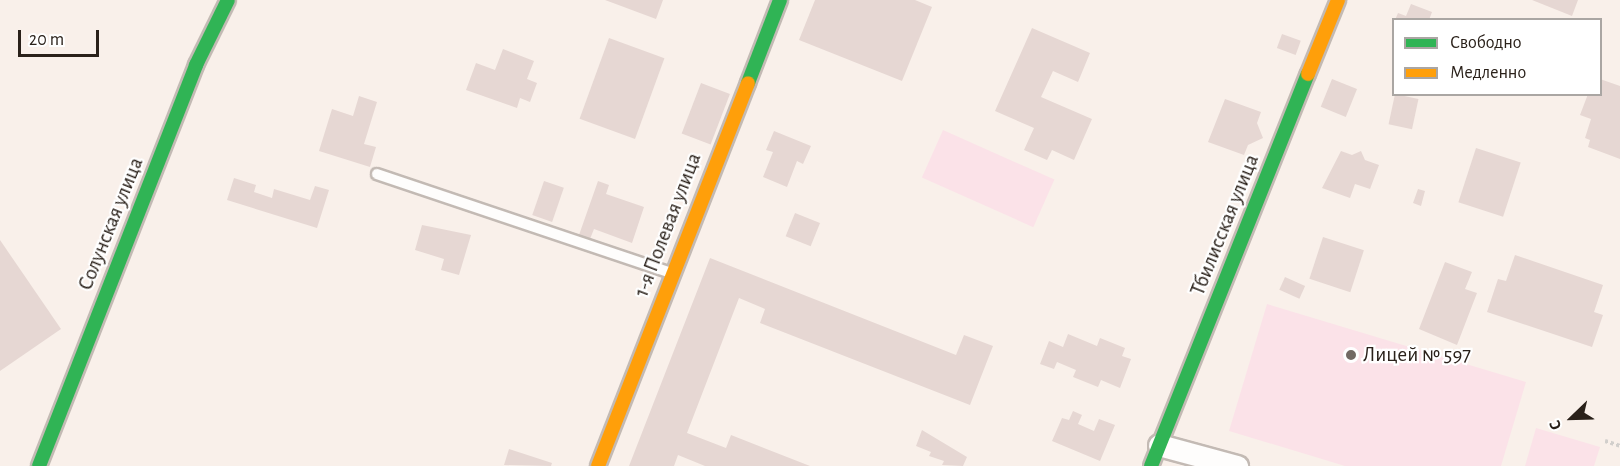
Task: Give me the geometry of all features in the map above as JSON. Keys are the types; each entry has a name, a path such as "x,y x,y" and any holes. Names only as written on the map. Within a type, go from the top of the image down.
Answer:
{"street":[{"name":"Солунская улица","path":"39,466 196,65 228,0"},
{"name":"1-я Полевая улица","path":"598,466 780,0"},
{"name":"Тбилисская улица","path":"1150,466 1338,0"},
{"path":"1159,445 1237,466"}],"lane":[{"path":"377,174 672,273"}],"path":[{"path":"1605,441 1620,446"}],"shaded area":[{"path":"943,130 1054,180 1033,227 922,178"},
{"name":"Лицей № 597","path":"1267,304 1526,382 1501,466 1345,466 1229,431"},
{"path":"1536,428 1600,447 1594,466 1525,466"}],"building":[{"path":"605,0 663,0 656,19"},
{"path":"815,0 915,0 932,7 902,81 799,40"},
{"path":"1532,0 1578,0 1572,16"},
{"path":"1411,4 1432,12 1430,18 1396,18 1398,13 1406,16"},
{"path":"1032,28 1090,53 1078,82 1053,71 1041,97 1092,119 1074,160 1052,150 1047,160 1024,150 1034,128 995,111"},
{"path":"1282,34 1301,41 1296,55 1277,48"},
{"path":"609,38 664,58 635,139 580,119"},
{"path":"503,49 534,61 527,79 537,83 530,102 520,98 517,108 466,90 476,63 495,70"},
{"path":"1332,79 1357,89 1346,117 1321,107"},
{"path":"1602,80 1620,86 1620,159 1588,147 1590,140 1585,138 1591,119 1580,115 1587,96 1602,96"},
{"path":"701,83 730,94 711,145 682,133"},
{"path":"359,96 377,102 364,144 376,147 370,167 319,151 332,109 353,116"},
{"path":"1395,96 1418,99 1412,129 1389,124"},
{"path":"1225,99 1261,112 1257,123 1263,138 1248,145 1244,155 1208,142"},
{"path":"774,131 811,146 803,164 797,161 787,187 763,177 773,152 766,150"},
{"path":"1476,148 1521,163 1503,217 1458,202"},
{"path":"1341,151 1352,155 1361,151 1365,160 1379,165 1370,189 1355,184 1350,198 1322,188"},
{"path":"234,178 256,185 254,192 272,198 274,189 310,200 315,186 329,190 317,228 227,200"},
{"path":"544,181 564,188 552,222 532,215"},
{"path":"598,181 609,185 606,194 644,207 632,243 594,229 590,239 579,235"},
{"path":"1418,189 1425,191 1421,206 1413,203"},
{"path":"795,213 820,223 811,246 786,236"},
{"path":"422,225 471,235 459,275 441,270 444,259 415,250"},
{"path":"1323,237 1364,250 1350,292 1309,279"},
{"path":"0,240 61,329 0,371"},
{"path":"1515,255 1603,285 1594,312 1603,315 1592,347 1487,312 1498,279 1506,281"},
{"path":"710,258 956,355 964,335 993,346 970,405 760,323 765,309 739,298 687,433 726,448 731,435 810,466 705,466 678,455 674,466 629,466"},
{"path":"1445,262 1472,272 1465,289 1477,293 1457,345 1419,329"},
{"path":"1285,277 1305,286 1299,299 1279,290"},
{"path":"1068,334 1097,346 1100,338 1125,348 1122,356 1131,359 1120,388 1101,380 1098,387 1073,377 1076,370 1057,362 1054,369 1040,364 1049,341 1063,347"},
{"path":"1073,411 1082,415 1078,424 1094,431 1099,419 1115,425 1100,461 1052,441 1062,418 1069,420"},
{"path":"922,430 967,457 963,466 942,465 944,461 929,456 931,452 916,446"},
{"path":"509,449 552,463 551,466 504,465"}],"traffic: fast":[{"path":"39,466 196,65 228,0"},
{"path":"748,83 780,0"},
{"path":"1151,466 1308,74"}],"traffic: slow":[{"path":"1308,74 1338,0"},
{"path":"598,466 748,83"}],"place":[{"name":"Лицей № 597","path":"1351,355"}]}
